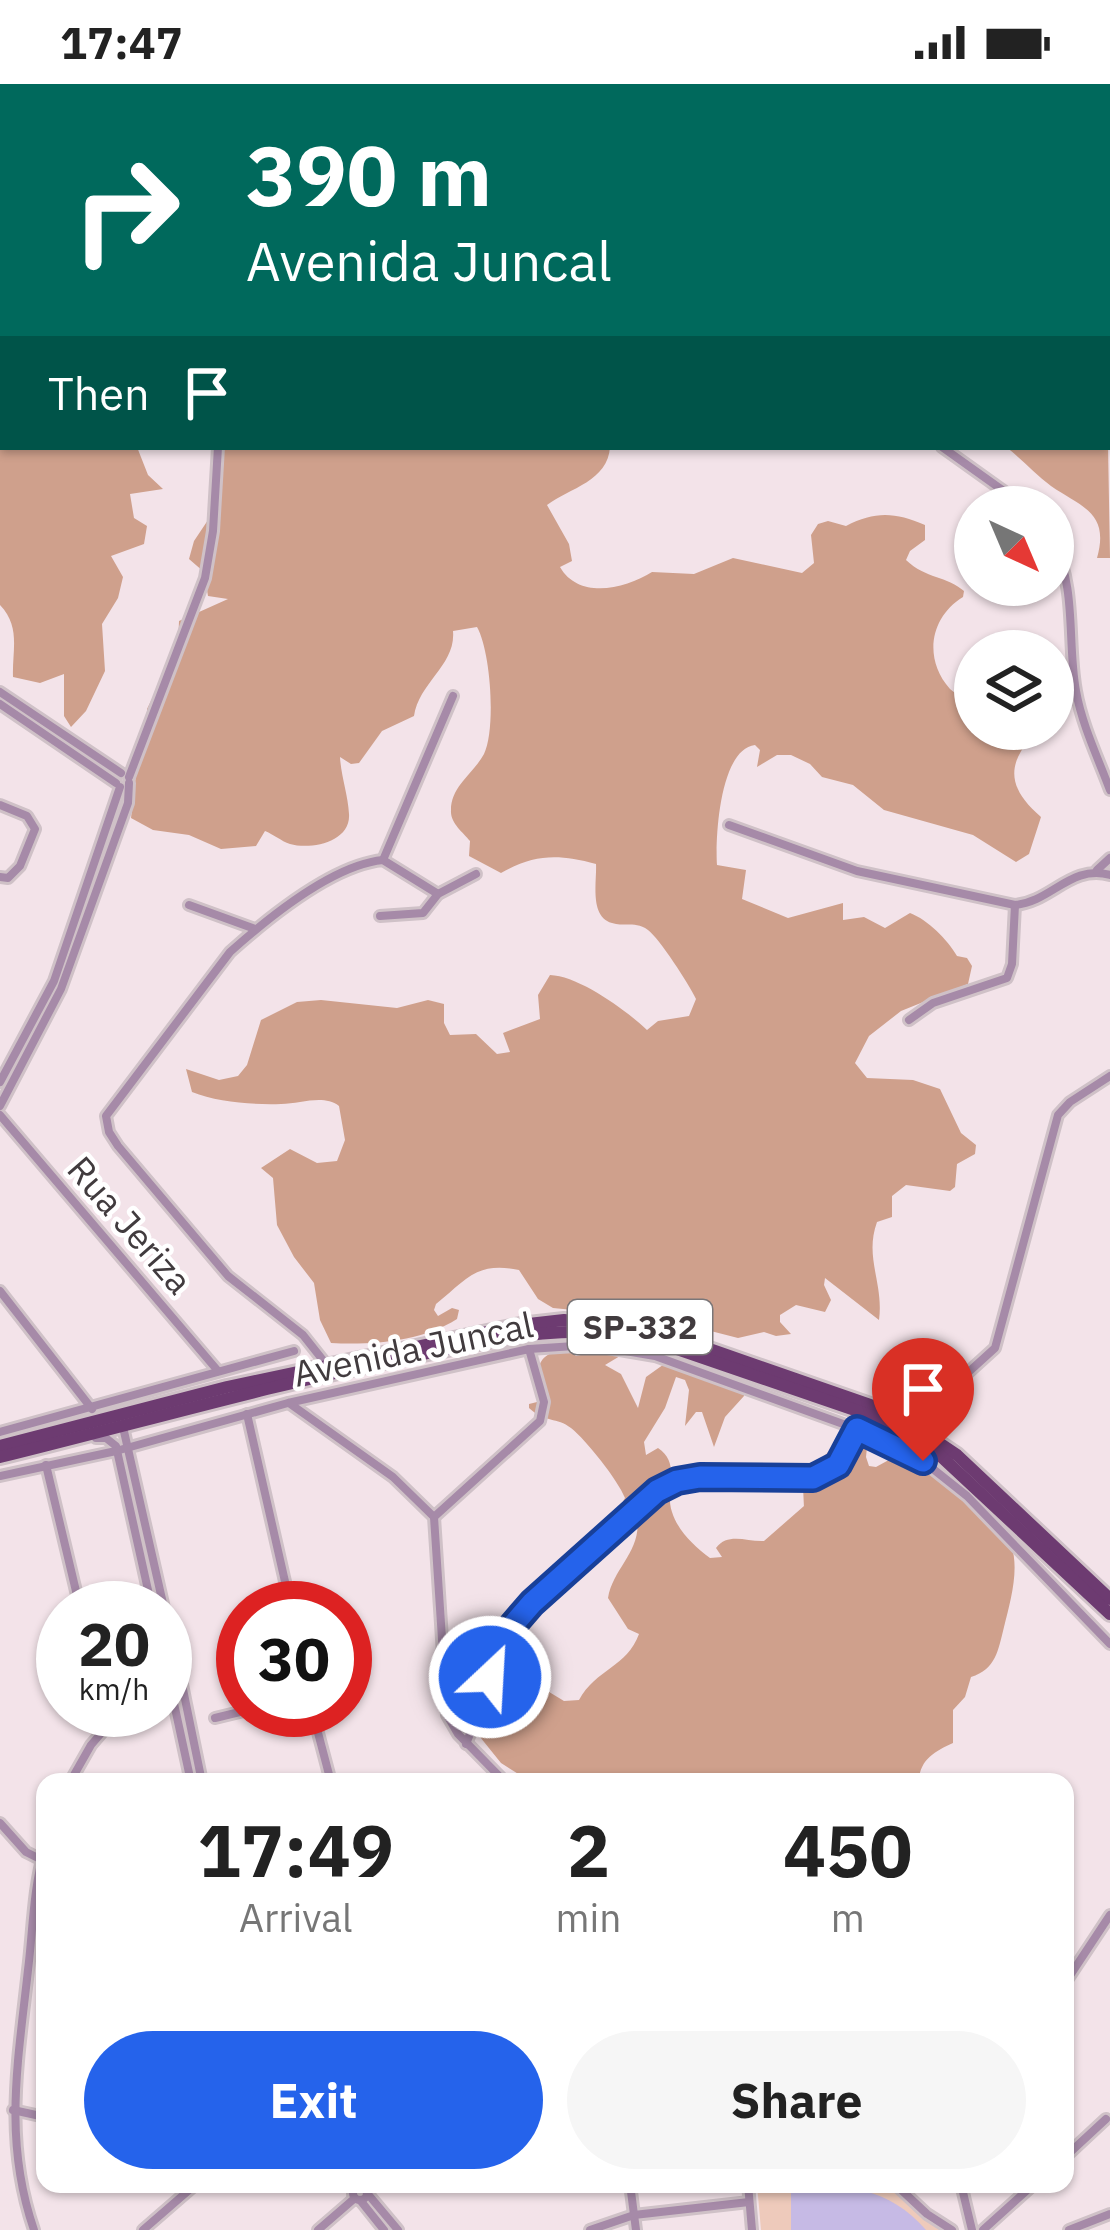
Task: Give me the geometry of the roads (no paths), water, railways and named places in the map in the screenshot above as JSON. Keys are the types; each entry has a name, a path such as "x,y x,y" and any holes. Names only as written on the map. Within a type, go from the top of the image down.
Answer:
{"main road":[{"name":"SP-332","path":"0,1446 94,1414 543,1321 617,1324 652,1329 892,1418 957,1455 1108,1591"},
{"name":"SP-332","path":"0,1457 347,1370 526,1333 616,1332 892,1418 952,1464 1110,1614"},
{"path":"94,1414 123,1427"}],"street":[{"path":"0,1082 54,981 123,781 205,578 218,450"},
{"path":"946,450 997,486"},
{"path":"1068,606 1077,699 1110,790"},
{"path":"0,692 123,781 128,803 61,989 0,1110"},
{"path":"383,860 452,696"},
{"path":"0,704 123,781"},
{"path":"0,805 27,816 35,829 17,871 8,878 0,877"},
{"path":"730,825 857,871 1015,904 1028,904 1063,881 1096,871 1110,858"},
{"path":"326,1364 303,1335 228,1276 118,1146 106,1124 110,1110 189,1004 255,929 349,867 383,860 438,894"},
{"path":"1096,871 1110,874"},
{"path":"380,916 423,913 438,894 476,874"},
{"path":"909,1020 933,1003 1007,978 1015,904"},
{"path":"189,905 255,929"},
{"path":"892,1418 962,1378 995,1348 1058,1115 1110,1076"},
{"name":"Rua Jeriza","path":"0,1110 218,1371"},
{"path":"0,1291 94,1414"},
{"name":"Avenida Juncal","path":"0,1476 128,1448 288,1402 529,1348 590,1346 639,1351 899,1446 944,1476 1110,1644"},
{"path":"434,1517 540,1420 544,1402 529,1348"},
{"path":"0,1432 94,1414 218,1371 294,1351"},
{"path":"288,1402 393,1477 434,1517 444,1703 451,1724 496,1773"},
{"path":"247,1414 285,1581"},
{"path":"123,1427 157,1581"},
{"path":"466,1744 513,1625 635,1507 677,1481 700,1477 813,1478 826,1474 846,1454 857,1429"},
{"path":"82,1437 106,1438 116,1451 146,1581"},
{"path":"46,1465 74,1581"},
{"path":"75,1773 97,1737"},
{"path":"183,1737 189,1773"},
{"path":"190,1737 200,1773"},
{"path":"319,1737 329,1773"},
{"path":"0,1823 36,1857"},
{"path":"1074,1969 1110,1915"},
{"path":"34,2230 17,2168 13,2110 36,1919"},
{"path":"13,2110 36,2115"},
{"path":"1074,2149 1106,2119"},
{"path":"143,2230 186,2193"},
{"path":"319,2230 355,2193"},
{"path":"358,2193 384,2230"},
{"path":"359,2193 398,2230"},
{"path":"631,2193 636,2230"},
{"path":"748,2193 752,2230"},
{"path":"905,2193 952,2230"},
{"path":"964,2193 972,2230"},
{"path":"983,2230 1024,2193"},
{"path":"590,2230 634,2215 749,2202"},
{"path":"1069,2230 1110,2214"}]}
